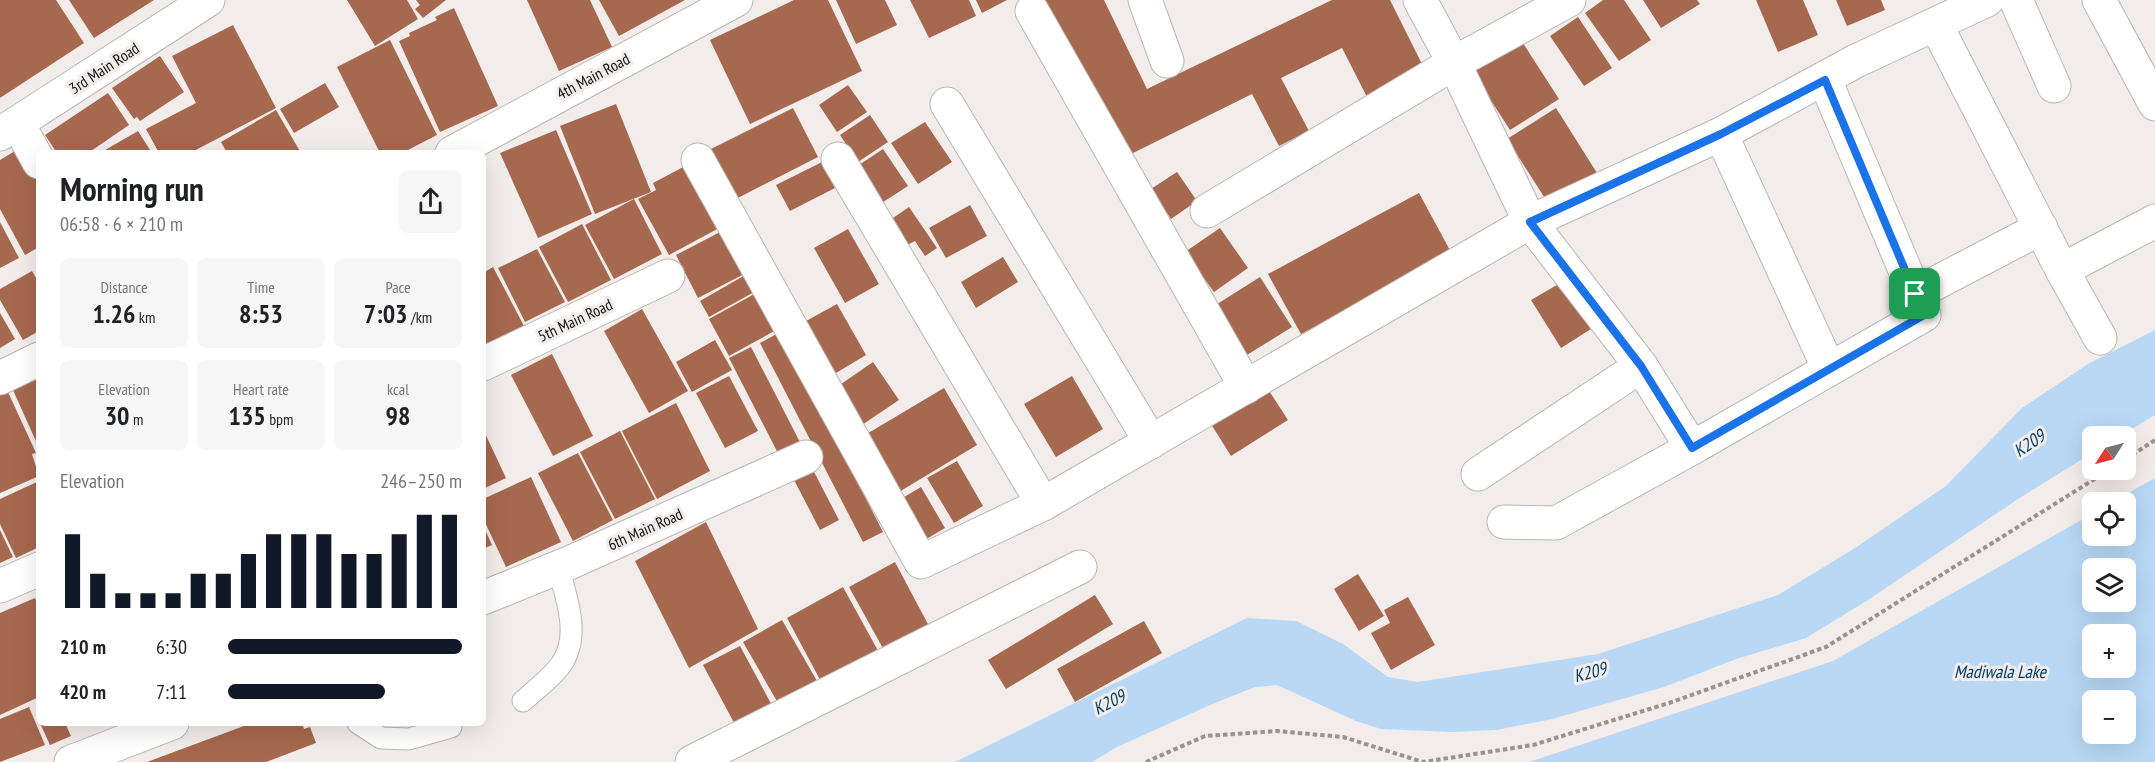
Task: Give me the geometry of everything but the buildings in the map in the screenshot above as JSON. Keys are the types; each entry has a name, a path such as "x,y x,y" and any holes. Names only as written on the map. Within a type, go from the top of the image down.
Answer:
{"street":[{"name":"3rd Main Road","path":"9,129 208,0"},
{"name":"4th Main Road","path":"458,150 736,0"},
{"path":"1145,0 1167,61"},
{"path":"1420,0 1454,63 1530,222 1641,366 1692,448"},
{"path":"1207,211 1454,63 1569,0"},
{"path":"698,159 921,562 1042,504 1530,222 1721,134 1825,80 1856,61 1987,0"},
{"path":"2016,0 2054,86"},
{"path":"2099,0 2155,104"},
{"path":"1032,11 1246,387"},
{"path":"1936,25 2062,270 2100,338"},
{"path":"1504,522 1556,523 1924,315 1825,80"},
{"path":"948,104 1151,442"},
{"path":"9,129 36,159"},
{"path":"1721,134 1829,369"},
{"path":"838,159 1042,504"},
{"path":"2062,270 2155,221"},
{"path":"1915,294 2041,228"},
{"name":"5th Main Road","path":"486,363 668,276"},
{"path":"0,378 36,360"},
{"path":"1478,474 1641,366"},
{"name":"6th Main Road","path":"486,597 806,457"},
{"path":"692,762 1080,567"},
{"path":"0,586 36,569"},
{"path":"71,762 164,726"}],"lane":[{"path":"523,701 561,665 570,641 571,621 558,567"},
{"path":"363,726 381,738 410,739 451,727"}],"path":[{"path":"2136,452 2155,440"},
{"path":"1146,762 1206,736 1277,731 1343,737 1423,762 1533,745 1669,703 1826,647 2093,480"}],"water":[{"name":"K209","path":"2155,330 2155,415 2136,426 2082,426 2082,459 2018,499 1868,600 1806,638 1736,659 1664,687 1552,719 1496,730 1452,732 1381,729 1356,721 1277,685 1255,687 1210,705 1117,747 1092,762 955,762 1247,618 1296,621 1343,644 1388,677 1418,682 1598,654 1778,595 1855,548 1946,486 2022,408 2088,364"},
{"name":"Madiwala Lake","path":"2155,478 2155,762 1529,762 1833,661 2082,520 2082,546 2136,546 2136,492 2130,492"}],"route":[{"path":"1825,80 1915,294 1924,315 1692,448 1641,366 1530,222 1721,134 1825,80"}]}
